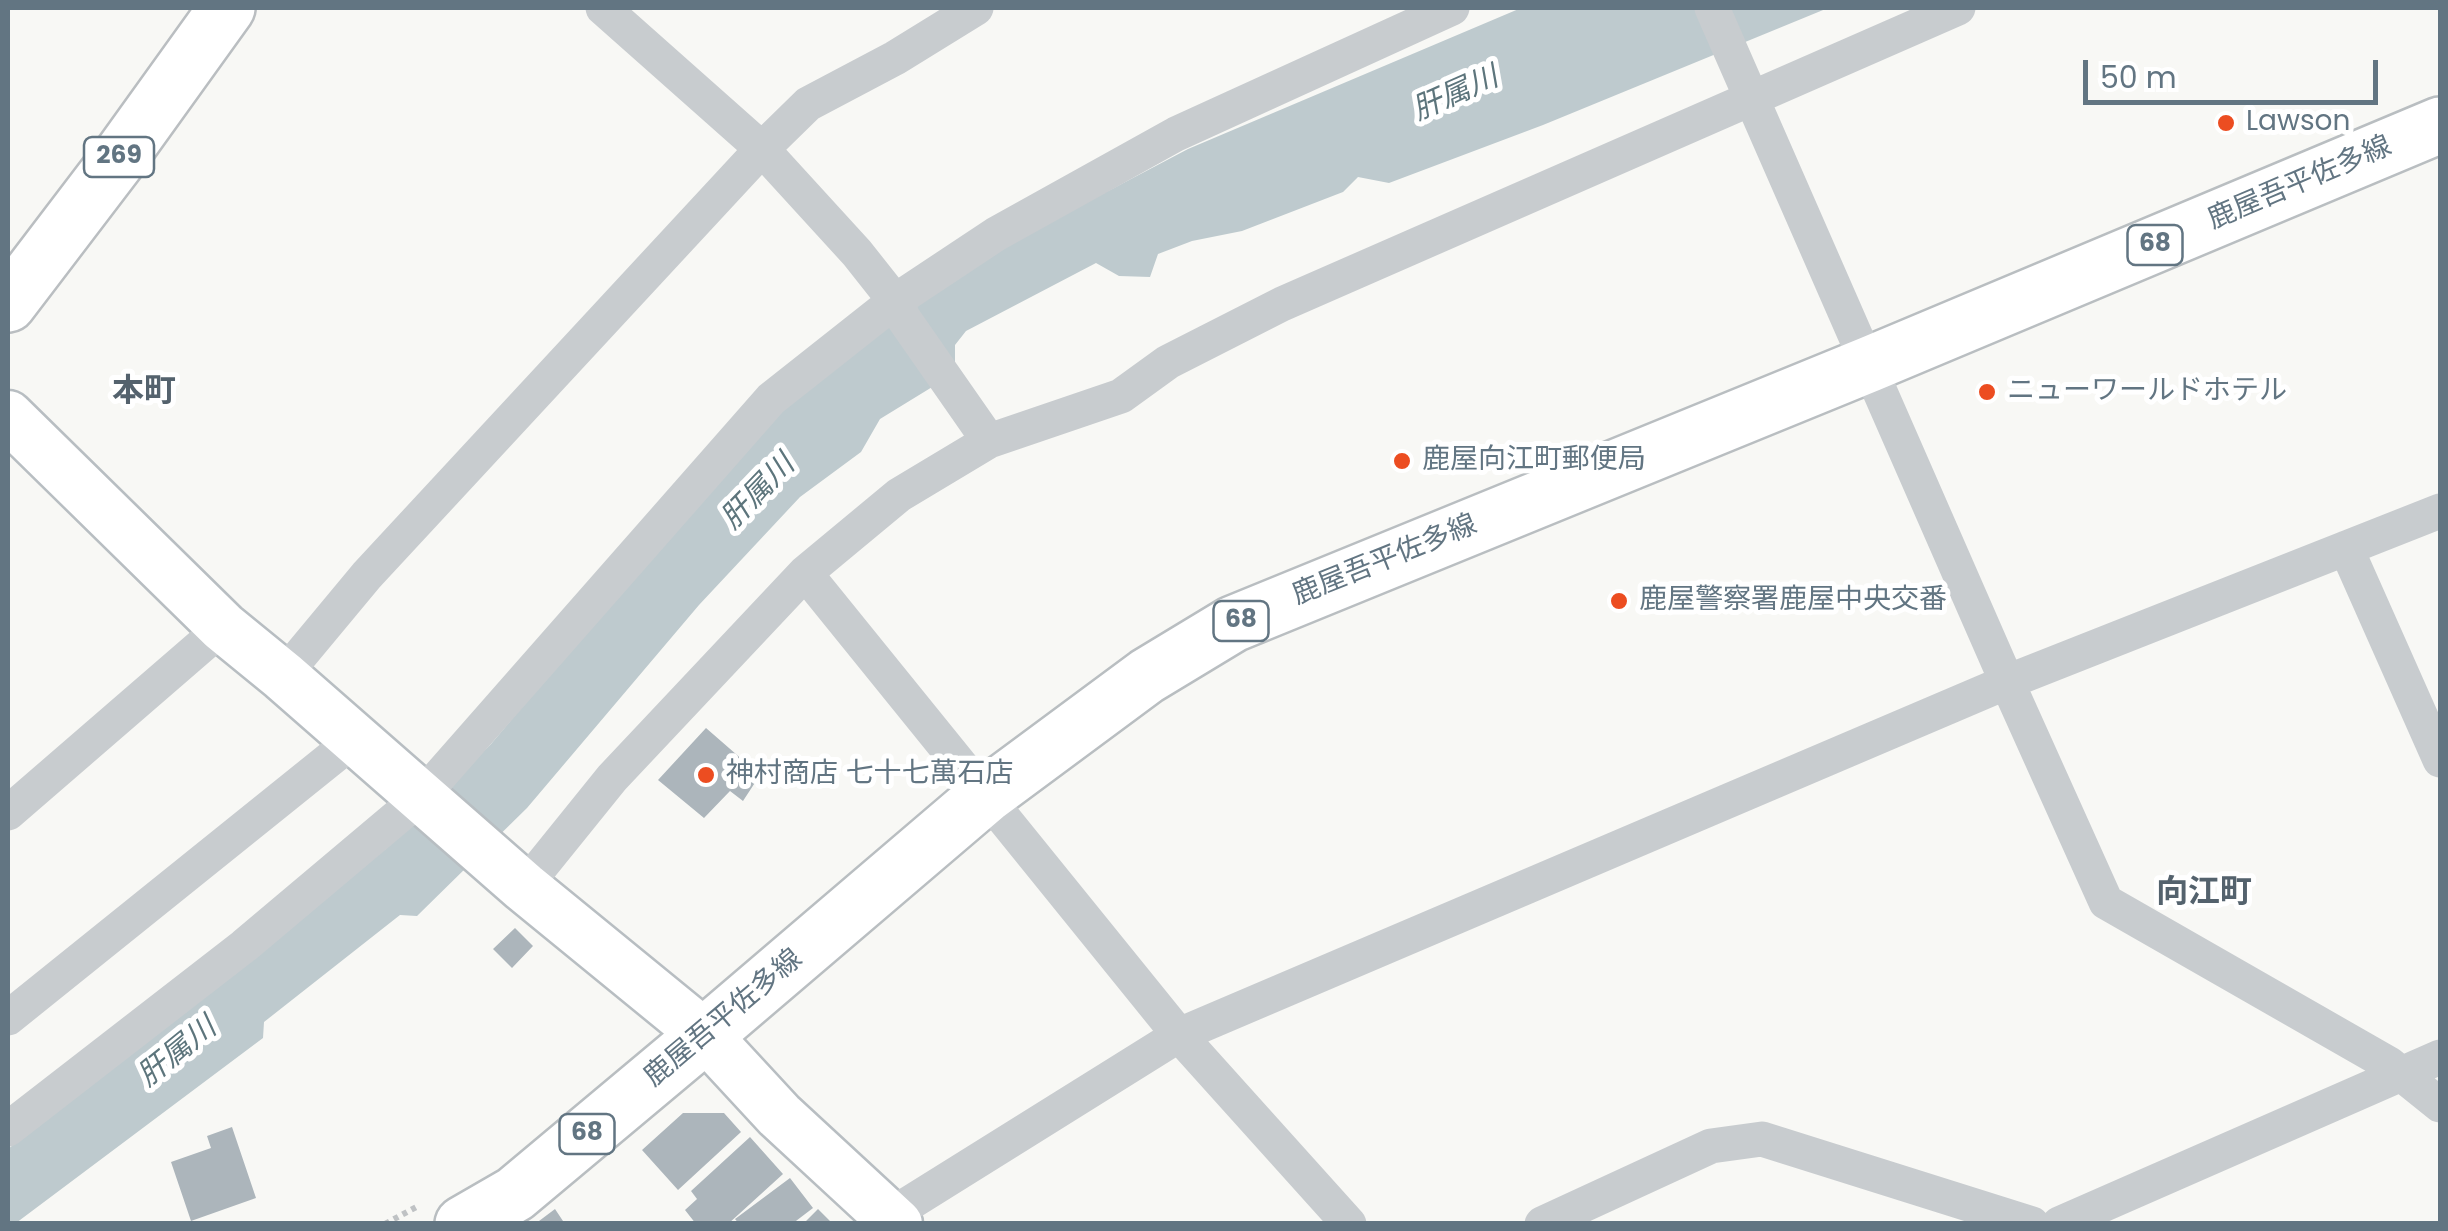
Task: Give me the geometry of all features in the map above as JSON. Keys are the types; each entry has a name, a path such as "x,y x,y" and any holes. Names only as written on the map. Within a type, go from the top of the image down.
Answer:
{"main road":[{"name":"269","path":"8,304 227,8"},
{"name":"鹿屋吾平佐多線","path":"449,1210 515,1194 985,796 1148,676 1233,624 1870,364 2440,125"}],"street":[{"path":"603,8 762,149 857,252 989,441"},
{"path":"283,676 367,575 808,104 895,58 976,8"},
{"path":"8,1129 244,946 421,797 771,399 899,310 996,234 1176,134 1452,8"},
{"path":"1712,8 2106,902 2402,1074 2440,1105"},
{"path":"524,887 612,778 805,573 899,495 989,441 1121,396 1168,362 1282,304 1748,88 1958,8"},
{"path":"8,416 223,627 524,887 705,1036 779,1116 893,1220 1179,1036 2007,682 2440,511"},
{"path":"2346,548 2440,760"},
{"path":"805,573 1179,1036 1350,1224"},
{"path":"8,813 223,627"},
{"path":"8,1018 355,738"},
{"path":"2059,1224 2440,1057"},
{"path":"1542,1224 1711,1146 1762,1140 2032,1224"}],"path":[{"path":"385,1224 449,1210"}],"water":[{"name":"肝属川","path":"1521,8 1828,8 1543,125 1389,183 1358,177 1343,192 1242,231 1192,241 1158,254 1150,277 1119,276 1096,263 966,331 955,345 955,373 880,419 861,452 800,497 699,605 527,808 417,916 400,915 264,1022 263,1038 16,1223 8,1224 8,1149 387,848 491,744 774,415 857,346 994,251 1188,149"}],"building":[{"path":"706,728 760,775 743,801 730,791 704,818 658,780"},
{"path":"515,928 533,946 512,968 493,949"},
{"path":"683,1113 724,1113 741,1132 678,1190 642,1150"},
{"path":"232,1127 256,1198 191,1221 171,1162 211,1148 207,1136"},
{"path":"750,1137 783,1174 728,1224 696,1224 685,1210 697,1199 691,1191"},
{"path":"790,1178 813,1208 792,1224 739,1224 735,1219"},
{"path":"555,1209 565,1224 535,1224"},
{"path":"818,1209 833,1224 803,1224"}],"place":[{"name":"Lawson","path":"2226,123"},
{"name":"ニューワールドホテル","path":"1987,392"},
{"name":"鹿屋向江町郵便局","path":"1402,461"},
{"name":"鹿屋警察署鹿屋中央交番","path":"1619,601"},
{"name":"神村商店 七十七萬石店","path":"706,775"}],"district":[{"name":"本町","path":"144,393"},
{"name":"向江町","path":"2204,894"}]}
